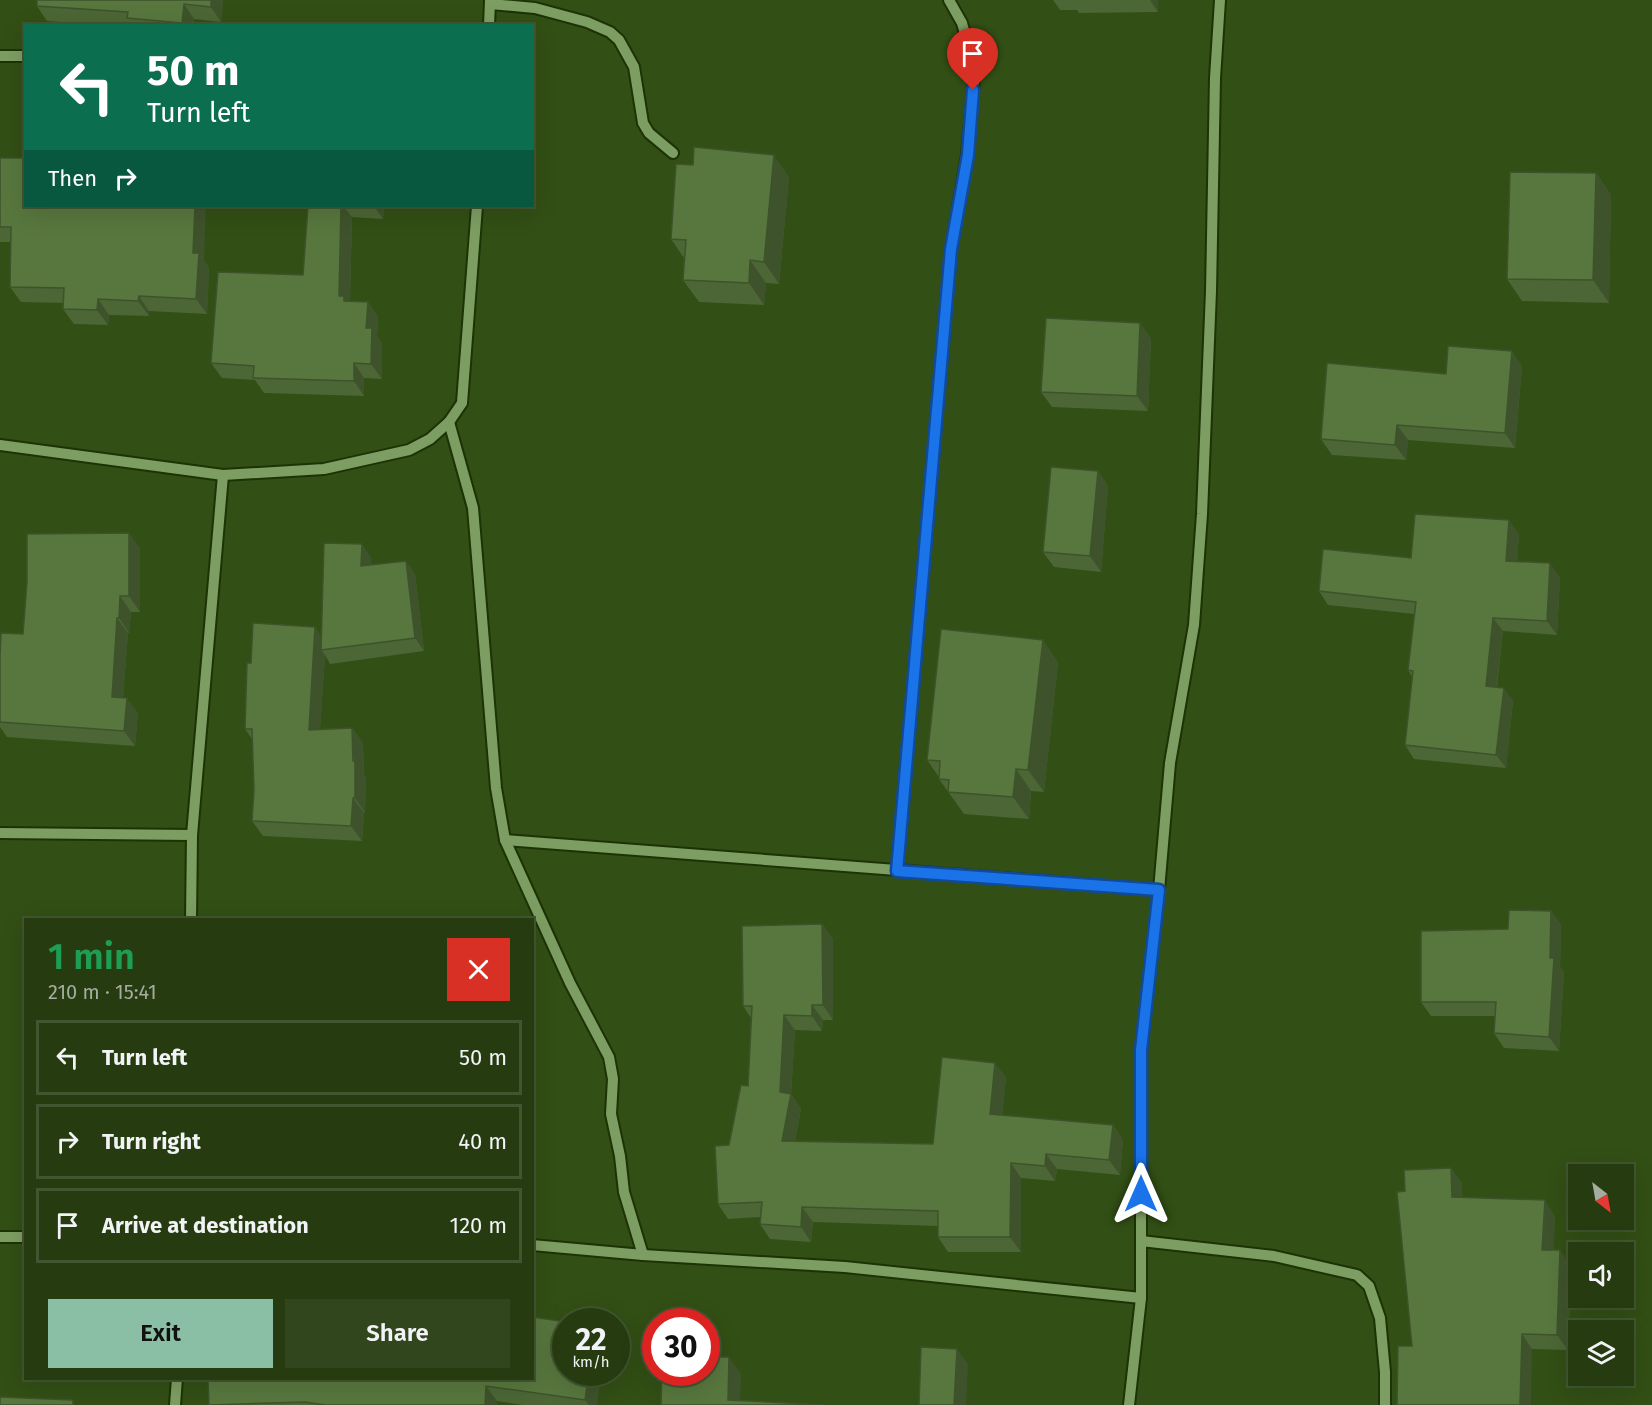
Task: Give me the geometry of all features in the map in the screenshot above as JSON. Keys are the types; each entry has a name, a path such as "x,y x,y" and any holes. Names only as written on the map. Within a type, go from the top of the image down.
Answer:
{"street":[{"path":"897,871 951,249 968,155 975,69 962,23 949,0"},
{"path":"1129,1405 1141,1298 1141,1050 1159,890 1170,763 1194,624 1211,291 1215,78 1220,0"},
{"path":"489,24 490,2 535,8 587,22 610,32 619,40 634,66 640,90 643,123 649,134 673,153"},
{"path":"0,56 24,56"},
{"path":"0,445 223,475 324,469 409,450 430,439 449,422 462,403 477,207"},
{"path":"449,422 473,508 495,788 505,840 570,983 609,1057 613,1079 612,1114 624,1192 643,1255"},
{"path":"191,918 192,835 223,475"},
{"path":"0,833 192,835"},
{"path":"505,840 1159,890"},
{"path":"0,1237 24,1237"},
{"path":"1141,1241 1274,1256 1357,1275 1369,1286 1380,1318 1385,1372 1385,1405"},
{"path":"534,1245 643,1255 845,1267 1141,1298"},
{"path":"175,1405 177,1380"}],"building":[{"path":"37,0 211,0 211,7 184,4 182,23 127,18 128,12 37,6"},
{"path":"694,147 774,155 764,262 750,260 749,283 683,280 686,240 671,239 676,164 693,165"},
{"path":"0,158 24,158 24,207 195,207 193,253 199,253 196,299 139,296 138,301 98,299 97,310 63,309 64,288 10,287 11,227 0,227"},
{"path":"1510,172 1596,173 1593,280 1507,279"},
{"path":"308,207 341,207 339,296 344,296 344,301 368,302 366,328 372,328 371,364 354,363 354,381 253,378 254,366 211,363 218,272 303,275"},
{"path":"1046,318 1140,323 1137,396 1041,392"},
{"path":"1448,346 1512,351 1505,433 1397,425 1395,445 1321,439 1327,363 1446,374"},
{"path":"1051,467 1098,471 1090,556 1043,552"},
{"path":"1415,514 1509,520 1506,561 1550,563 1547,621 1493,618 1486,686 1504,688 1496,755 1405,745 1413,671 1408,670 1416,602 1319,591 1323,549 1411,558"},
{"path":"129,533 129,596 120,596 112,697 127,698 124,731 0,722 1,633 23,634 27,582 27,534"},
{"path":"324,543 362,544 361,566 406,561 415,638 321,650"},
{"path":"253,623 315,627 309,730 352,728 355,798 353,798 351,826 252,821 254,790 252,729 245,729 247,663 251,663"},
{"path":"941,629 1043,640 1028,770 1016,769 1013,797 948,792 949,780 939,779 940,761 927,760"},
{"path":"1509,910 1551,911 1550,958 1554,958 1549,1037 1494,1033 1496,1002 1421,1002 1421,931 1508,929"},
{"path":"822,924 823,1005 812,1005 812,1016 784,1015 780,1092 791,1094 782,1141 933,1144 942,1057 995,1063 990,1114 1113,1125 1109,1160 1046,1154 1045,1166 1011,1163 1010,1237 938,1237 938,1211 802,1207 801,1227 760,1224 762,1202 718,1204 715,1146 729,1145 741,1085 748,1086 752,1006 743,1006 742,926"},
{"path":"1451,1168 1452,1197 1545,1200 1542,1250 1560,1250 1557,1335 1522,1334 1520,1405 1397,1405 1398,1346 1412,1346 1397,1192 1405,1191 1404,1170"},
{"path":"534,1317 552,1320 552,1386 587,1386 585,1400 486,1386 485,1405 325,1405 305,1402 209,1405 208,1380 534,1380"},
{"path":"921,1347 957,1349 954,1405 919,1405"},
{"path":"720,1357 729,1357 728,1400 825,1405 661,1405 662,1386 720,1386"},
{"path":"0,1397 73,1400 73,1405 0,1405"}],"route":[{"path":"973,90 968,155 951,249 897,871 1159,890 1141,1050 1141,1194"}]}
